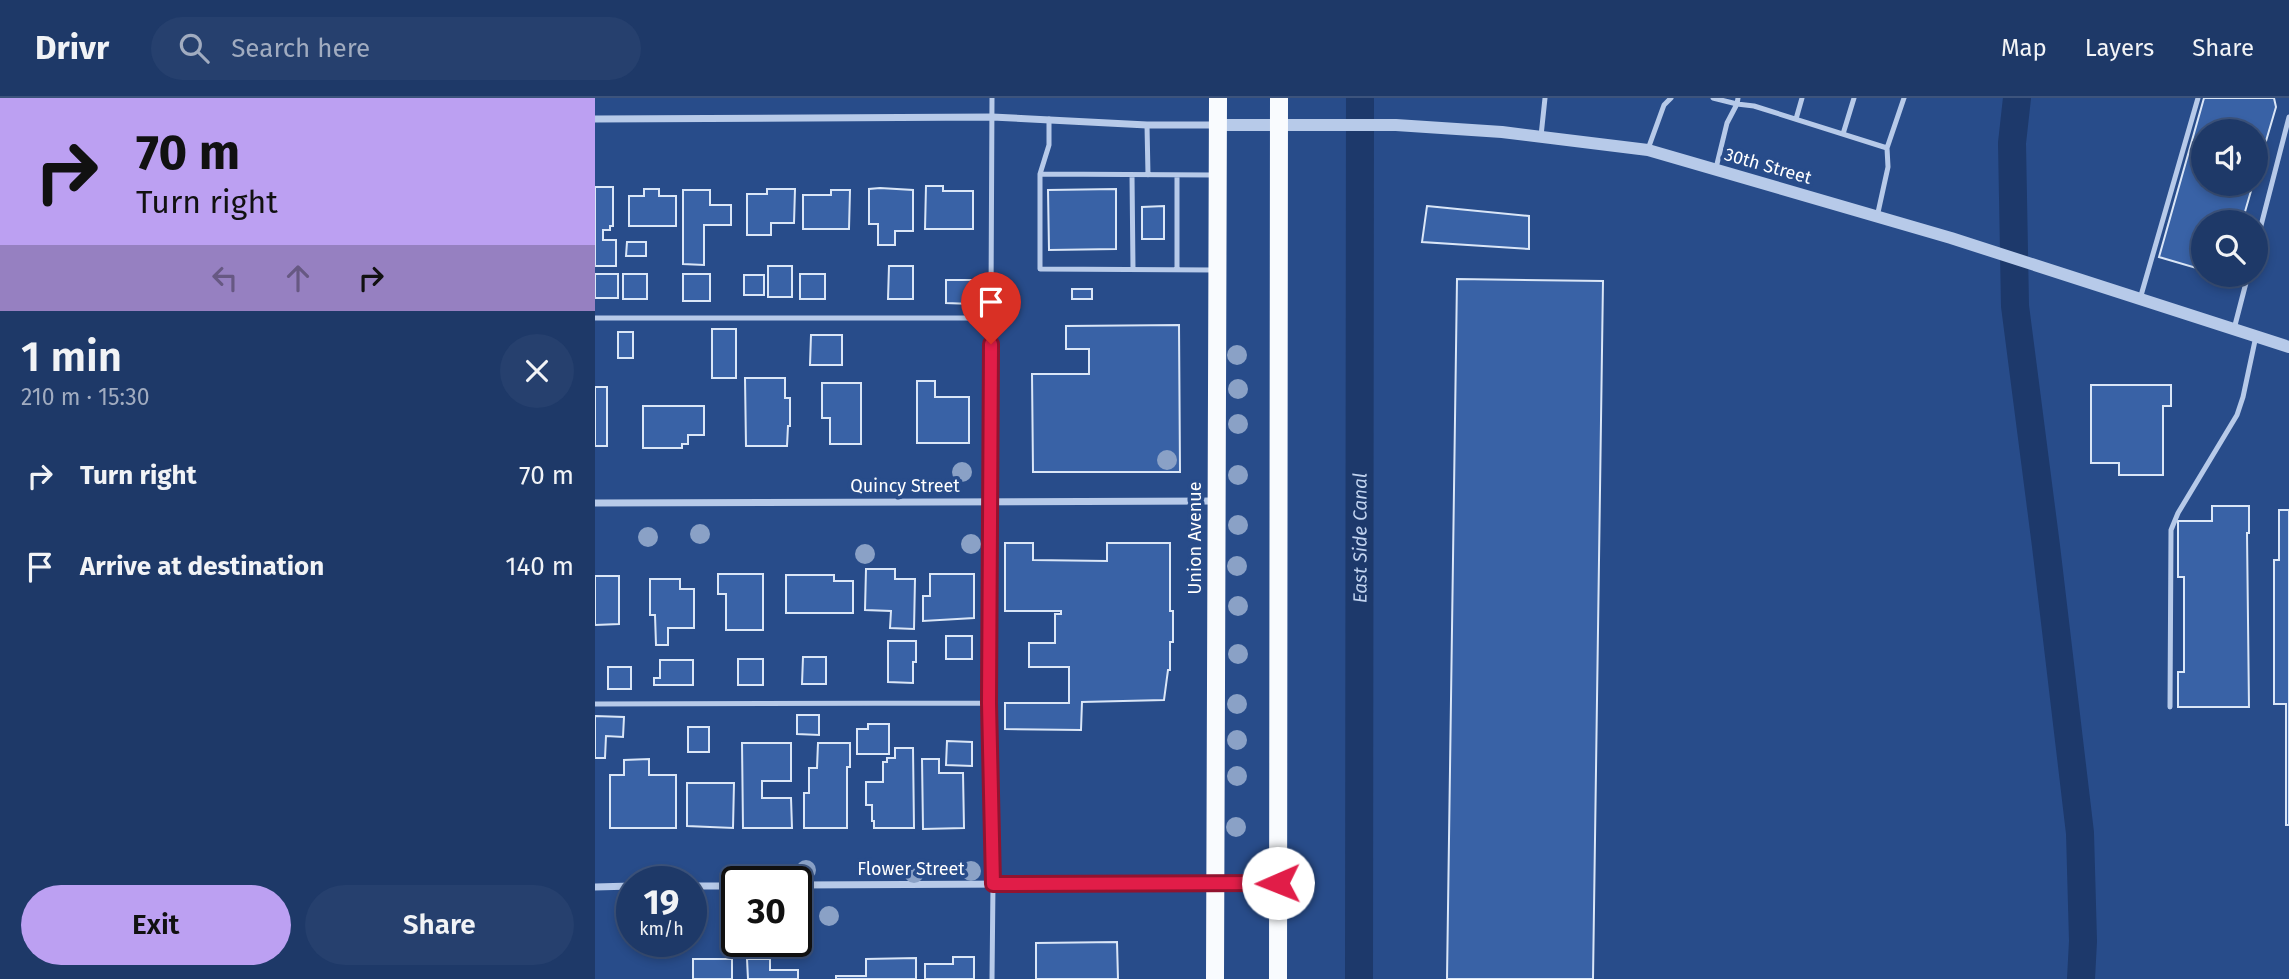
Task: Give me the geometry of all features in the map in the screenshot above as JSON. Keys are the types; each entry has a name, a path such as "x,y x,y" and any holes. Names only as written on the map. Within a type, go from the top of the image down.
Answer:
{"main road":[{"name":"Union Avenue","path":"1215,979 1218,98"},
{"path":"1278,979 1279,98"}],"street":[{"path":"595,119 992,117 1147,125 1218,125"},
{"name":"30th Street","path":"1218,125 1396,125 1541,136 1648,150 1951,238 2289,347"},
{"name":"Quincy Street","path":"595,503 1216,501"},
{"name":"Flower Street","path":"812,885 1278,883"},
{"path":"595,887 616,886"}],"lane":[{"path":"992,98 989,703 992,979"},
{"path":"1541,136 1545,98"},
{"path":"1648,150 1664,105 1671,98"},
{"path":"1713,98 1737,101 1887,148"},
{"path":"1796,119 1802,98"},
{"path":"1843,134 1854,98"},
{"path":"1877,217 1888,167 1887,148 1904,98"},
{"path":"2140,299 2198,98"},
{"path":"1716,170 1727,123 1737,101"},
{"path":"2265,210 2289,117"},
{"path":"1049,119 1049,145 1040,174 1040,269 1217,270"},
{"path":"1147,125 1148,175"},
{"path":"1040,174 1217,175"},
{"path":"1132,175 1133,270"},
{"path":"1177,175 1177,270"},
{"path":"2234,329 2245,287"},
{"path":"595,318 991,318"},
{"path":"2169,706 2171,530 2178,513 2237,415 2256,336"},
{"path":"595,704 989,703"}],"building":[{"path":"2204,98 2274,98 2276,107 2268,134 2268,119 2198,119"},
{"path":"2191,144 2191,196 2250,196 2245,210 2191,210 2191,266 2159,257"},
{"path":"926,186 943,186 943,191 973,191 973,229 925,229"},
{"path":"595,187 613,187 613,226 610,226 610,230 603,230 603,240 616,240 616,266 595,266"},
{"path":"644,189 659,189 659,196 676,196 676,226 629,226 629,196 644,196"},
{"path":"767,189 795,189 794,223 771,223 771,235 747,235 747,194 767,194"},
{"path":"869,189 913,190 913,231 895,231 895,245 878,245 878,224 869,224"},
{"path":"1116,189 1116,249 1049,250 1048,190"},
{"path":"683,190 710,190 710,205 731,205 731,225 704,225 704,265 683,264"},
{"path":"831,190 850,190 849,229 803,229 803,195 831,195"},
{"path":"1164,206 1164,239 1142,239 1142,207"},
{"path":"1427,206 1529,216 1529,249 1422,242"},
{"path":"627,242 646,242 646,256 626,256"},
{"path":"768,266 792,266 792,297 768,297"},
{"path":"889,266 913,266 913,299 888,299"},
{"path":"595,274 618,274 618,298 595,298"},
{"path":"623,274 647,274 647,299 623,299"},
{"path":"683,274 710,274 710,301 683,301"},
{"path":"800,274 825,274 825,299 800,299"},
{"path":"744,275 764,275 764,295 744,295"},
{"path":"1457,279 1603,281 1593,979 1447,979"},
{"path":"946,280 972,280 972,304 946,303"},
{"path":"1072,289 1092,289 1092,299 1072,299"},
{"path":"1179,325 1180,472 1033,472 1032,374 1089,374 1089,349 1066,349 1066,326"},
{"path":"712,329 736,329 736,378 712,378"},
{"path":"618,332 633,332 633,358 618,358"},
{"path":"811,335 842,335 842,365 810,365"},
{"path":"745,378 785,378 785,398 790,398 787,446 746,446"},
{"path":"917,381 935,381 935,397 969,397 969,443 917,443"},
{"path":"822,383 861,383 861,444 830,444 830,418 822,418"},
{"path":"2091,385 2171,385 2171,406 2163,406 2163,475 2119,475 2119,463 2091,463"},
{"path":"595,387 607,387 607,446 595,446"},
{"path":"643,406 704,406 704,435 688,435 688,444 682,444 682,448 643,448"},
{"path":"2212,506 2249,506 2249,707 2178,707 2178,672 2184,672 2184,577 2178,577 2178,521 2212,521"},
{"path":"2279,510 2289,510 2289,825 2286,825 2286,704 2274,704 2274,560 2279,560"},
{"path":"1005,543 1033,543 1033,560 1107,561 1107,543 1170,543 1173,642 1170,642 1170,670 1164,700 1082,702 1081,730 1005,729 1005,703 1069,703 1069,667 1029,667 1029,643 1055,643 1055,614 1061,614 1061,611 1005,611"},
{"path":"866,569 895,569 895,579 915,579 914,629 890,628 891,611 865,610"},
{"path":"718,574 763,574 763,630 726,630 726,594 718,594"},
{"path":"930,574 974,574 974,618 923,621 923,596 930,596"},
{"path":"786,575 834,575 834,581 853,581 853,613 786,613"},
{"path":"595,576 619,576 619,624 595,625"},
{"path":"650,579 680,579 680,589 694,589 694,628 668,628 668,645 656,645 655,615 650,615"},
{"path":"946,636 972,636 972,659 946,659"},
{"path":"888,641 916,641 913,683 888,682"},
{"path":"803,657 826,657 826,684 802,684"},
{"path":"738,659 763,659 763,685 738,685"},
{"path":"660,660 693,660 693,685 654,685 654,678 660,678"},
{"path":"608,667 631,667 631,689 608,689"},
{"path":"797,715 819,715 819,735 797,734"},
{"path":"595,716 624,717 623,737 606,736 605,758 595,758"},
{"path":"868,724 889,724 889,754 857,754 857,729 868,729"},
{"path":"688,727 709,727 709,752 688,752"},
{"path":"947,741 972,742 972,766 946,765"},
{"path":"742,743 791,743 791,781 762,781 762,798 791,798 792,828 743,828"},
{"path":"818,743 850,743 850,767 847,767 847,828 804,828 804,793 809,793 809,768 817,768"},
{"path":"895,748 913,748 914,828 874,828 872,805 866,805 866,782 883,782 883,762 887,762 887,758 895,758"},
{"path":"649,759 649,775 676,775 676,828 610,828 610,775 624,775 624,760"},
{"path":"922,759 939,759 939,773 963,773 964,828 923,829"},
{"path":"687,783 734,783 733,828 687,826"},
{"path":"1117,942 1118,979 1036,979 1036,943"},
{"path":"953,957 974,957 974,979 925,979 925,964 953,964"},
{"path":"916,958 916,979 836,979 836,976 866,976 866,959"},
{"path":"693,959 732,959 732,979 693,979"},
{"path":"747,959 770,959 770,970 798,970 798,979 748,979"}],"waterway":[{"name":"East Side Canal","path":"1359,979 1360,98"},
{"path":"2017,98 2012,143 2015,306 2080,833 2083,941 2081,979"}],"route":[{"path":"991,344 989,703 993,884 1278,883"}]}
